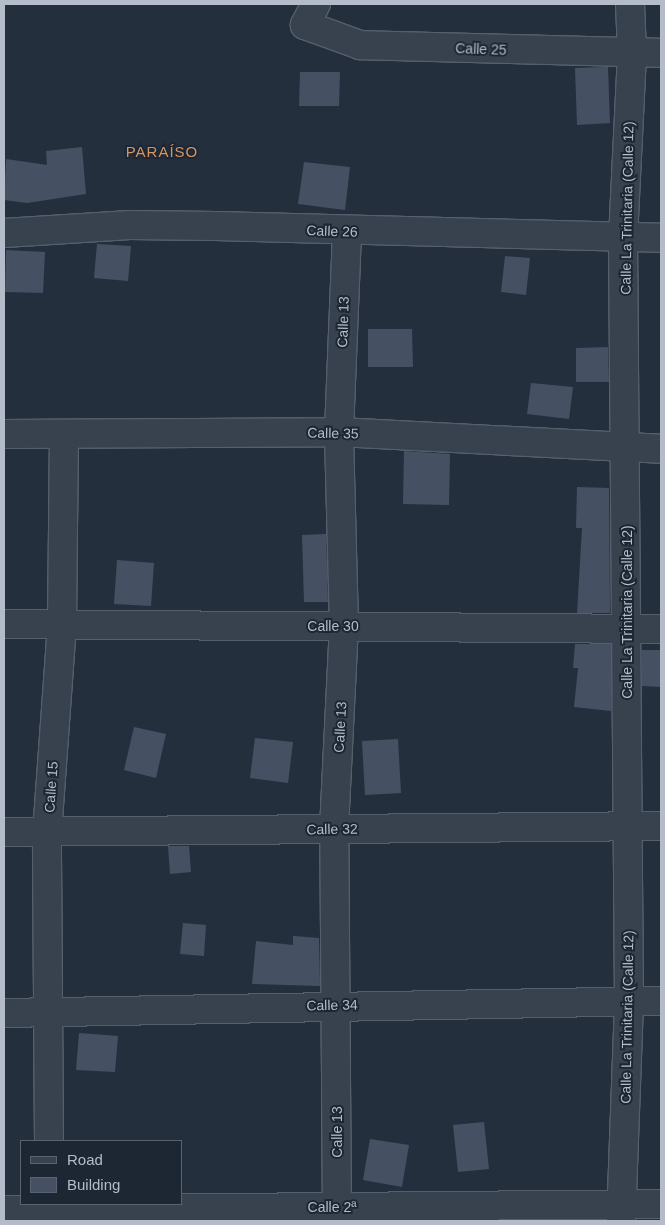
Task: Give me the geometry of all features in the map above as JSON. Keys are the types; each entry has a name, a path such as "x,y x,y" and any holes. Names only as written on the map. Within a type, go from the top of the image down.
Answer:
{"street":[{"name":"Calle La Trinitaria (Calle 12)","path":"621,1213 629,1002 629,826 625,628 628,449 623,238 632,53 630,4"},
{"name":"Calle 25","path":"310,14 360,45 661,53"},
{"name":"Calle 26","path":"4,233 130,225 347,233 661,238"},
{"name":"Calle 13","path":"337,1214 337,1005 334,829 344,626 339,432 347,233"},
{"name":"Calle 35","path":"4,434 339,432 628,449 661,449"},
{"name":"Calle 15","path":"49,1140 46,1010 48,834 62,624 64,434"},
{"name":"Calle 30","path":"4,624 661,629"},
{"name":"Calle 32","path":"4,832 48,834 661,826"},
{"name":"Calle 34","path":"4,1013 46,1010 661,1001"},
{"name":"Calle 2ª","path":"4,1210 337,1214 621,1213 661,1204"}],"building":[{"path":"608,67 610,123 577,125 575,68"},
{"path":"300,72 340,72 339,106 299,106"},
{"path":"82,147 86,194 27,203 4,200 6,159 47,165 46,151"},
{"path":"304,162 350,167 345,210 298,204"},
{"path":"97,244 131,246 128,281 94,278"},
{"path":"6,250 45,252 43,293 5,292"},
{"path":"505,256 530,258 526,295 501,292"},
{"path":"368,329 412,329 413,367 368,367"},
{"path":"608,347 609,382 576,382 576,348"},
{"path":"531,383 573,387 569,419 527,414"},
{"path":"404,451 450,454 449,505 403,504"},
{"path":"577,487 609,488 610,613 577,613 582,528 576,528"},
{"path":"326,534 328,602 304,602 302,535"},
{"path":"117,560 154,563 151,606 114,604"},
{"path":"575,644 611,644 611,711 574,707 578,668 573,668"},
{"path":"642,650 661,650 661,687 642,686"},
{"path":"134,727 166,734 156,778 124,770"},
{"path":"255,738 293,742 288,783 250,778"},
{"path":"398,739 401,793 365,795 362,741"},
{"path":"168,846 189,846 191,872 170,874"},
{"path":"183,923 206,925 204,956 180,954"},
{"path":"293,936 319,938 320,986 252,984 256,941 293,945"},
{"path":"79,1033 118,1036 115,1072 76,1070"},
{"path":"484,1122 489,1169 458,1172 453,1125"},
{"path":"370,1139 409,1145 402,1187 363,1180"}],"district":[{"name":"PARAÍSO","path":"162,152"}]}
